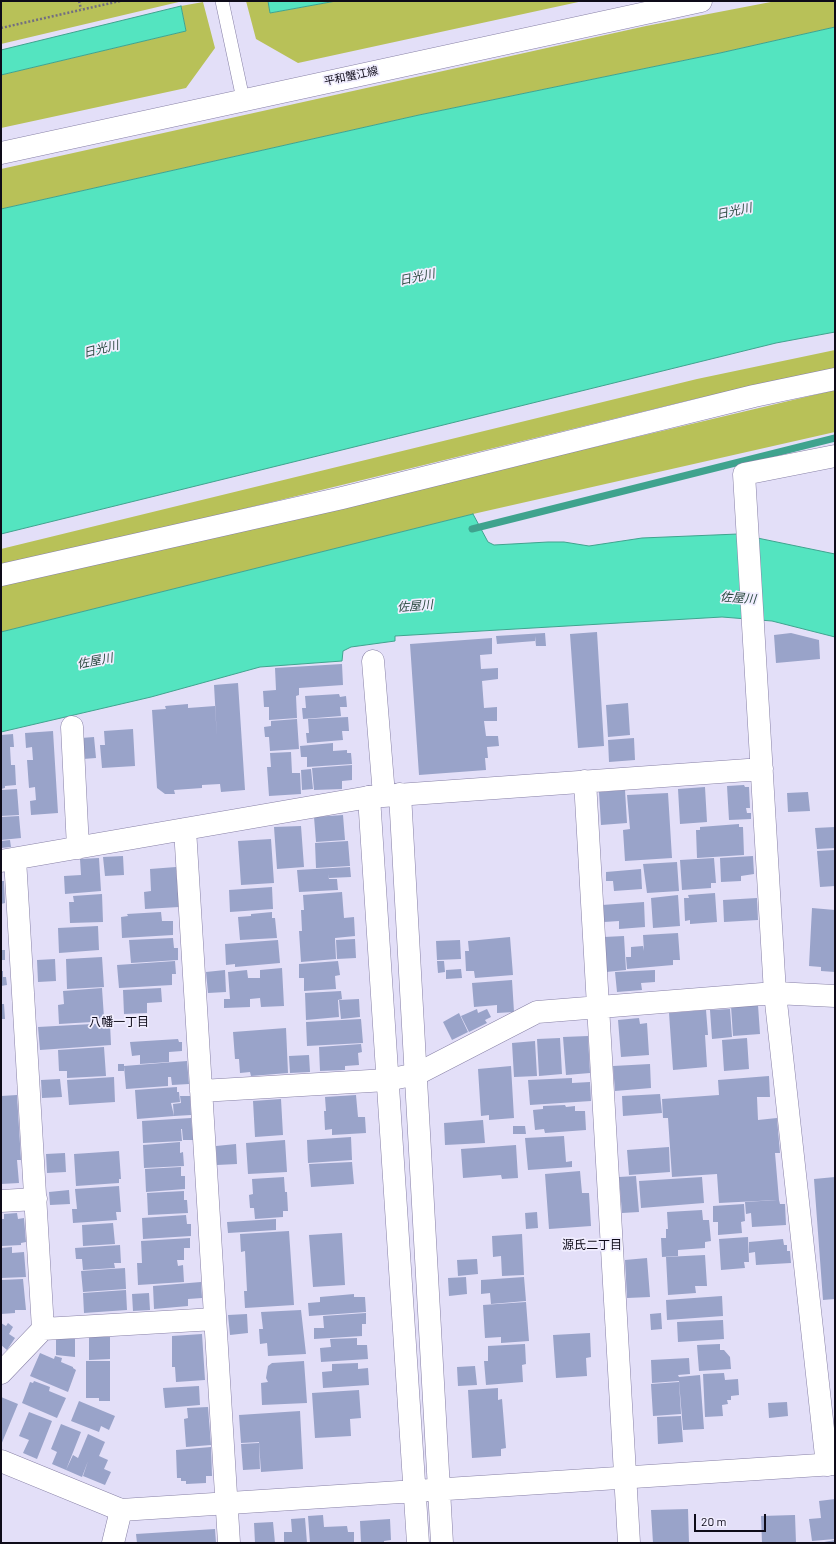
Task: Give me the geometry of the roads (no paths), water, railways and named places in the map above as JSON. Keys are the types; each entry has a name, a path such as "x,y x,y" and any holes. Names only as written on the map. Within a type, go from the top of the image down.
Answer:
{"street":[{"name":"平和蟹江線","path":"1,153 243,99 701,1"},
{"path":"1,576 342,498 754,396 835,379"},
{"path":"1,1461 121,1510 438,1488 831,1464 775,993 744,474 835,456"},
{"path":"373,661 384,795 417,1074 442,1543"},
{"path":"72,727 78,848"},
{"path":"43,1329 36,1199 8,860 384,795 762,769"},
{"path":"585,781 629,1543"},
{"path":"384,795 387,1080 418,1543"},
{"path":"185,829 229,1543"},
{"path":"201,1091 387,1080 417,1074 537,1012 775,993 835,996"},
{"path":"1,1201 36,1199"},
{"path":"1,1374 43,1329 215,1318"},
{"path":"113,1543 121,1510"}],"lane":[{"path":"222,1 243,99"}],"water":[{"path":"268,1 336,1 270,13"},
{"path":"181,6 186,31 1,75 1,50"},
{"name":"日光川","path":"835,27 835,332 776,343 1,534 1,209 419,115 720,53"},
{"name":"佐屋川","path":"473,514 488,542 494,545 564,542 589,546 642,538 738,534 835,554 835,637 772,621 722,617 395,636 395,641 351,647 343,651 342,661 260,667 151,697 1,732 1,632"}],"waterway":[{"path":"472,529 835,438"}],"district":[{"name":"八幡一丁目","path":"119,1022"},
{"name":"源氏二丁目","path":"592,1245"}]}
